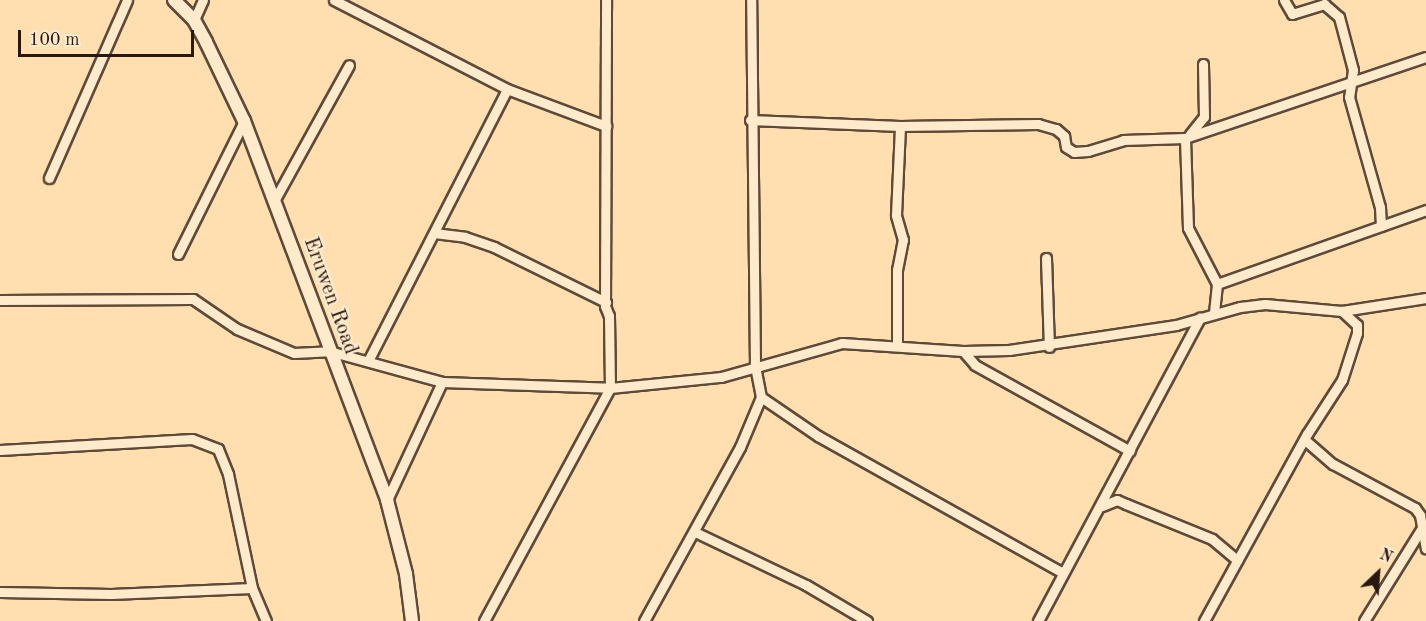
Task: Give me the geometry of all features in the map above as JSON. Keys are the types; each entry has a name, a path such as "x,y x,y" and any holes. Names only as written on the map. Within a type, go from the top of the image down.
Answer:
{"street":[{"path":"50,178 127,0"},
{"name":"Eruwen Road","path":"174,0 194,20 244,121 387,500 406,574 412,621"},
{"path":"194,20 203,0"},
{"path":"333,0 507,89 606,126"},
{"path":"484,621 610,388 606,302 606,0"},
{"path":"644,621 695,532 705,504 740,447 761,397 755,365 750,120 751,0"},
{"path":"1284,0 1292,14 1324,4 1334,9 1353,70 1349,98 1380,207 1381,226"},
{"path":"750,120 900,126 1038,124 1056,129 1064,136 1066,147 1074,152 1088,151 1123,140 1185,138 1351,85 1426,57"},
{"path":"1185,138 1199,127 1204,117 1203,64"},
{"path":"274,201 349,65"},
{"path":"368,361 507,89"},
{"path":"178,254 244,121"},
{"path":"897,345 897,270 903,240 896,215 900,126"},
{"path":"1185,138 1188,228 1216,284 1214,312"},
{"path":"1216,284 1426,210"},
{"path":"434,233 465,237 494,247 606,302"},
{"path":"1046,258 1049,346"},
{"path":"0,300 193,299 237,329 294,353 329,351 442,382 610,388 720,377 755,365 842,343 963,351 1049,346 1176,325 1214,312 1265,304 1342,311 1426,298"},
{"path":"1204,621 1342,380 1356,341 1357,325 1342,311"},
{"path":"1038,621 1200,317"},
{"path":"963,351 975,365 1130,451"},
{"path":"387,500 442,382"},
{"path":"761,397 818,436 871,462 1063,573"},
{"path":"0,450 192,439 209,443 223,456 252,588 266,621"},
{"path":"1305,441 1333,464 1409,503 1420,515 1424,524 1426,548"},
{"path":"1100,508 1118,500 1212,539 1237,560"},
{"path":"1364,621 1424,524"},
{"path":"695,532 806,585 867,621"},
{"path":"0,592 111,594 252,588"}]}
